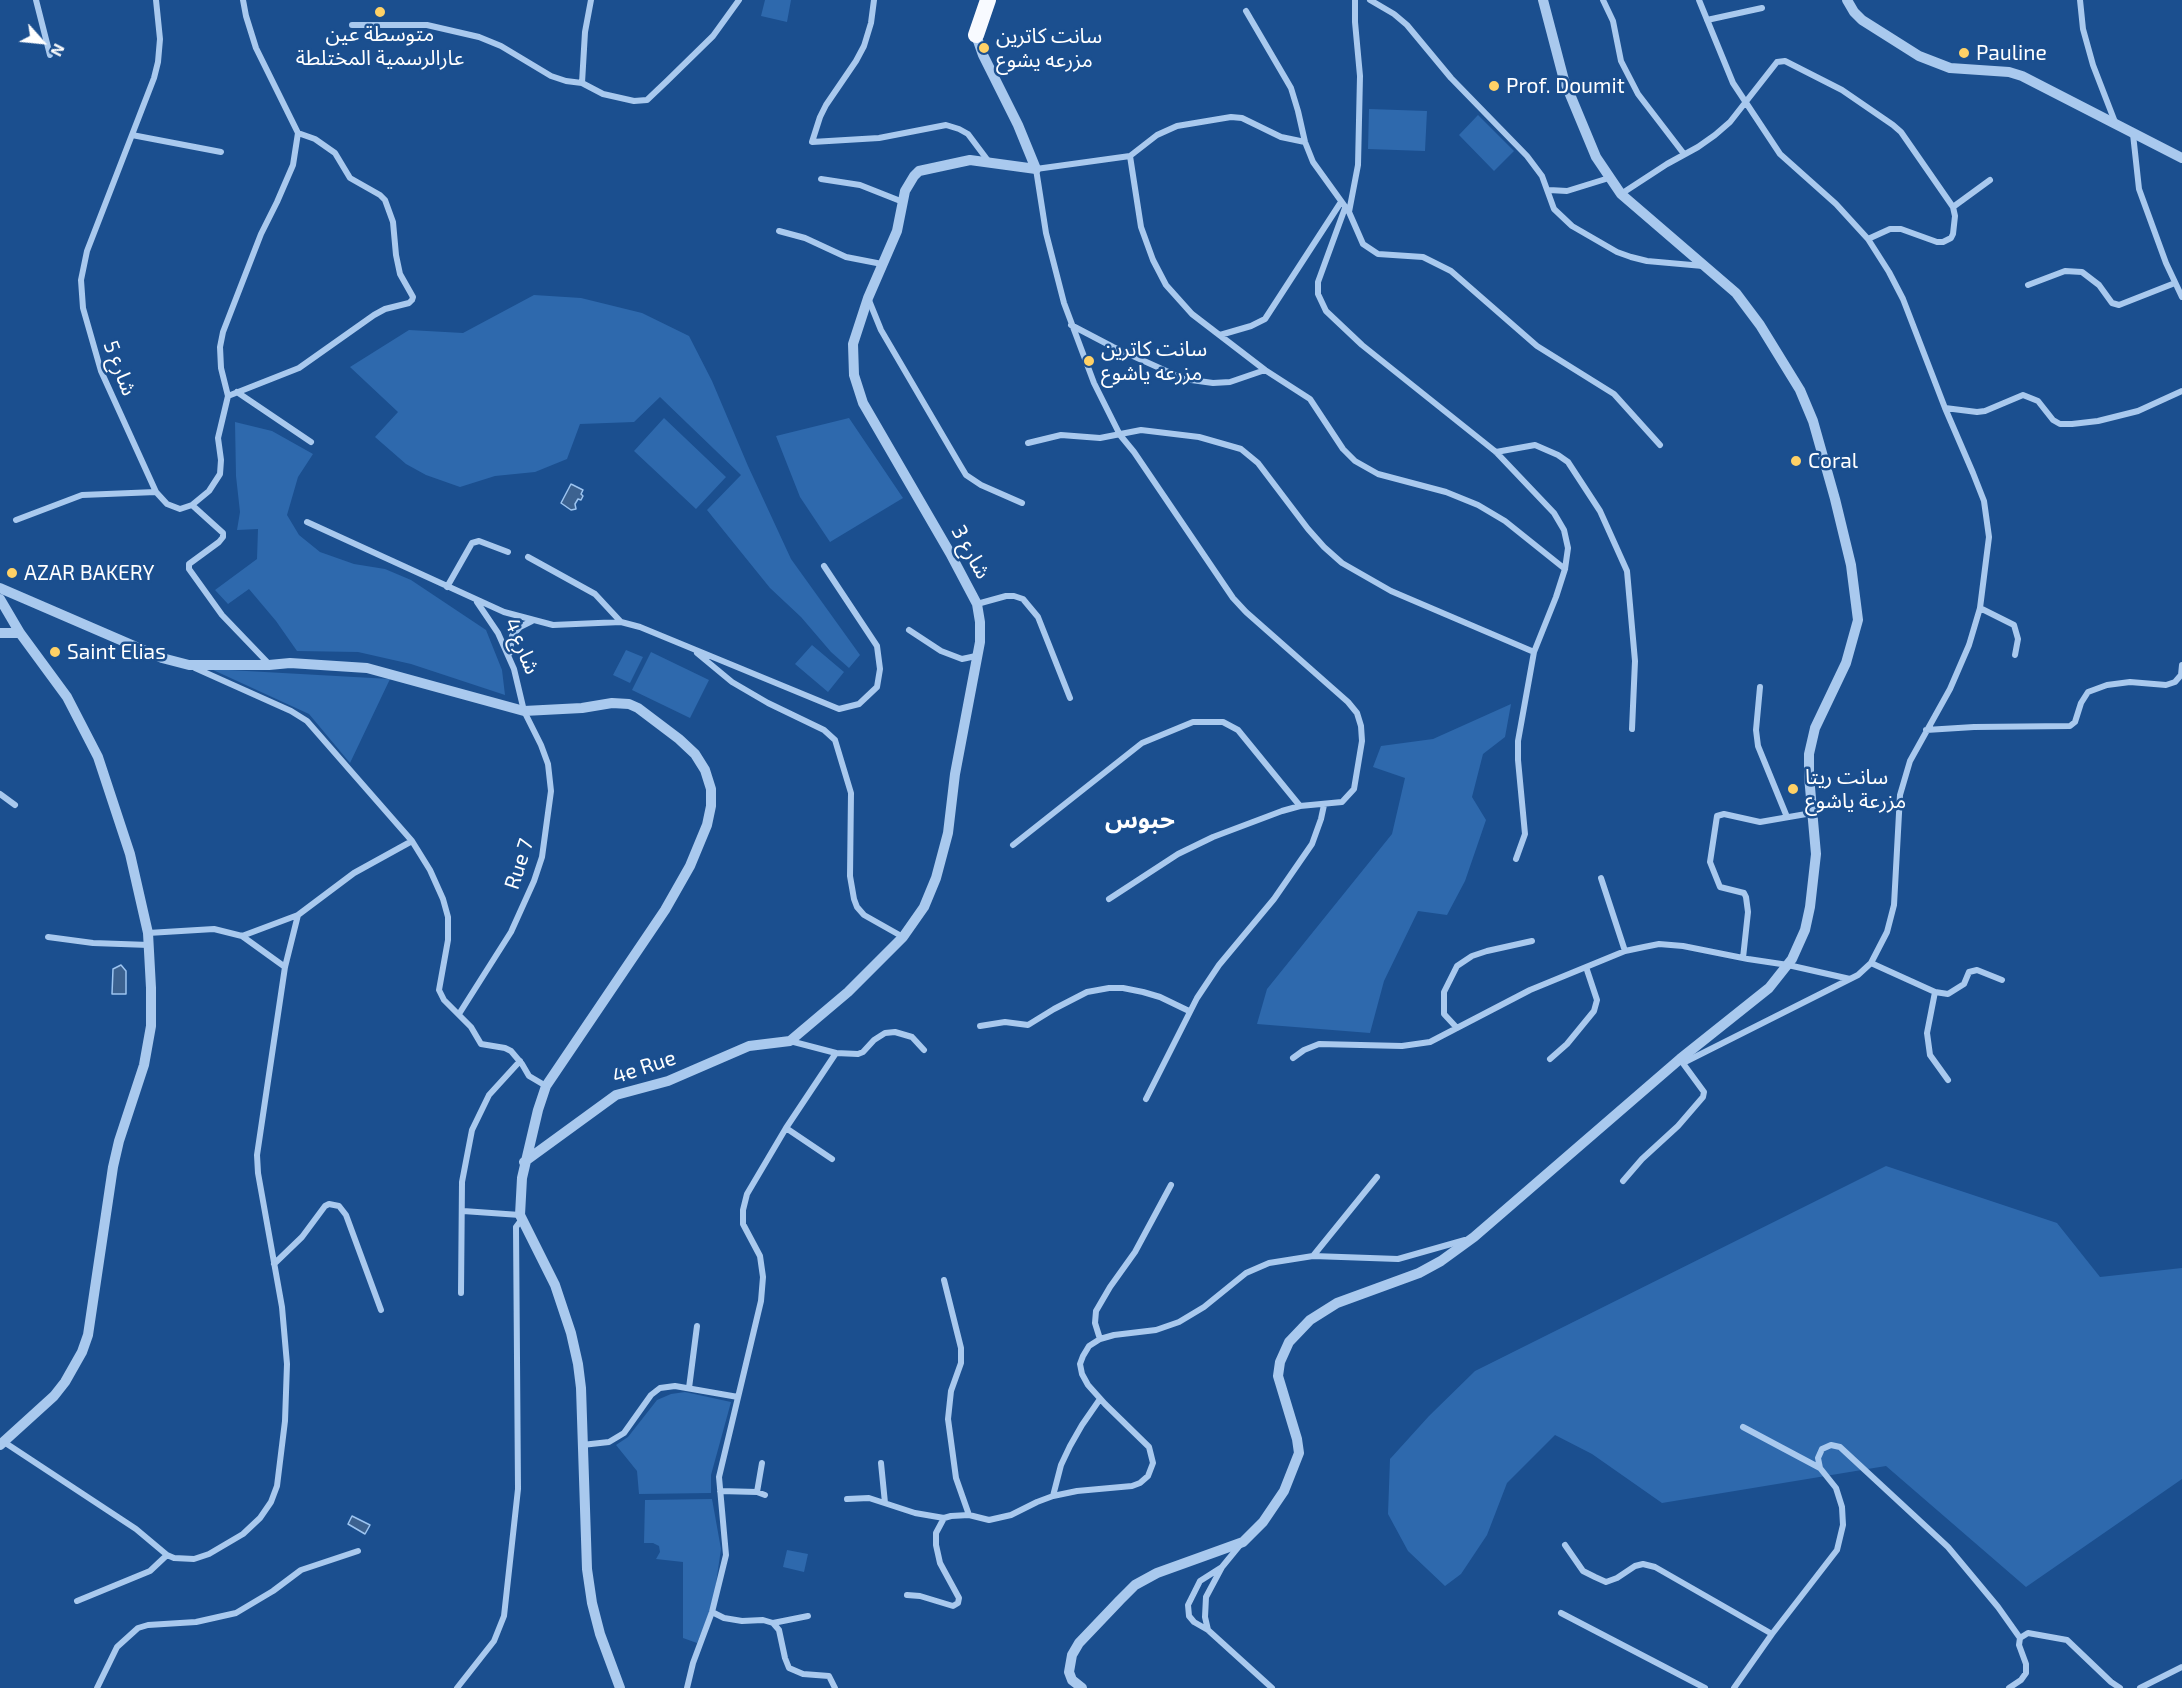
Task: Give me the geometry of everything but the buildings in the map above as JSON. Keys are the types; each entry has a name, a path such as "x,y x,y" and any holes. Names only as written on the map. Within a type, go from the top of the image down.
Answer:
{"highway":[{"path":"975,0 976,35"},
{"path":"976,35 988,0"}],"street":[{"path":"36,0 50,55"},
{"name":"شارع 5","path":"156,0 160,39 158,62 87,251 81,280 83,308 101,371 156,492"},
{"path":"16,520 82,495 156,492 167,504 180,509 192,506 209,492 220,474 218,438 228,396 221,368 220,347 223,332 258,242 292,165 298,133 256,48 243,0"},
{"path":"582,83 585,32 591,0"},
{"path":"352,26 427,25 457,32 501,45 551,76 582,83 610,97 647,100 708,41 739,0"},
{"path":"874,0 864,46 826,105 812,142 879,138 946,125 968,134 989,162"},
{"path":"1355,0 1360,76 1359,165 1318,282 1318,294 1322,305 1362,345 1496,452 1554,513 1564,530 1568,548 1565,569 1556,597 1534,652 1518,741 1525,834 1516,858"},
{"path":"1370,0 1388,9 1407,25 1451,78 1527,156 1539,171 1549,190 1554,209 1572,226 1617,252 1647,261 1707,266"},
{"path":"1208,1630 1205,1617 1206,1598 1222,1567 1263,1522 1284,1491 1299,1452 1278,1376 1280,1362 1289,1342 1310,1320 1337,1303 1419,1273 1474,1238 1769,988 1798,949 1810,907 1816,854 1809,754 1815,728 1846,663 1858,620 1851,565 1813,421 1800,390 1784,362 1736,293 1621,194 1609,178 1596,157 1567,89 1543,0"},
{"path":"1603,0 1613,21 1621,61 1638,94 1684,154"},
{"path":"1682,1061 1858,975 1871,963 1887,932 1894,905 1900,795 1910,761 1950,690 1969,645 1980,608 1989,537 1984,501 1903,299 1868,239 1836,204 1780,154 1744,102 1699,0"},
{"path":"1847,0 1862,20 1919,56 1950,68 2009,72 2022,76 2182,158"},
{"path":"2080,0 2083,29 2093,65 2116,126"},
{"path":"1707,20 1762,8"},
{"path":"1246,11 1291,88 1305,142 1319,172 1345,207 1359,238 1367,248 1385,255 1424,257 1451,271 1537,346 1614,394 1660,445"},
{"path":"976,35 982,55 1018,124 1036,169 1046,233 1071,325 1094,382 1120,435 1239,605 1348,702 1357,713 1361,726 1362,741 1354,789 1342,802 1300,806 1267,815 1204,841 1179,854 1109,899"},
{"path":"1621,194 1698,147 1722,129 1777,62 1785,61 1842,90 1893,124 1953,207 1955,216 1953,234 1951,238 1943,242 1901,229 1890,229 1868,239"},
{"path":"1036,169 1130,156 1157,135 1176,126 1232,117 1242,118 1281,137 1305,142"},
{"path":"228,396 299,368 374,315 409,303 413,297 400,274 393,222 385,200 350,178 335,153 315,139 298,133"},
{"path":"2133,134 2139,189 2182,297"},
{"path":"132,135 221,152"},
{"path":"1130,156 1136,203 1153,260 1176,297 1192,315 1265,370 1310,399 1343,449 1354,461 1378,474 1446,492 1478,505 1505,521 1565,569"},
{"name":"شارع 3","path":"790,1041 848,992 903,937 924,907 944,852 980,632 977,604 858,391 852,350 858,325 897,231 905,191 919,171 970,160 1036,169"},
{"path":"1549,190 1567,191 1609,178"},
{"path":"821,179 860,185 903,202"},
{"path":"1953,207 1990,180"},
{"path":"1220,335 1251,326 1265,319 1345,207"},
{"path":"779,231 806,238 846,257 882,264"},
{"path":"2028,285 2065,271 2082,272 2099,285 2112,303 2120,305 2175,283"},
{"path":"868,297 881,330 966,474 981,485 1022,503"},
{"path":"1071,325 1184,379 1213,383 1230,382 1265,370"},
{"path":"1945,408 1985,411 2023,395 2038,401 2053,420 2061,424 2072,424 2098,421 2138,411 2182,391"},
{"path":"237,392 311,442"},
{"path":"1028,443 1061,435 1100,438 1141,430 1183,435 1241,449 1258,463 1324,548 1342,563 1391,591 1534,652"},
{"path":"1496,452 1535,445 1558,455 1568,462 1600,511 1627,571 1635,662 1632,729"},
{"path":"192,506 208,518 224,535 219,542 189,564 189,569 222,615 269,665"},
{"path":"307,522 475,600 533,621 553,625 621,622 640,627 803,692 839,709 860,704 876,687 880,669 877,646 824,566"},
{"path":"447,587 472,543 478,541 508,552"},
{"path":"528,557 595,594 621,622"},
{"path":"0,588 162,658 189,665 291,711 307,721 412,841 430,870 448,917 448,940 439,990 444,1000 471,1027 481,1044 505,1048 520,1061 528,1077 546,1086"},
{"path":"977,604 1006,596 1023,599 1038,617 1070,698"},
{"path":"0,599 20,633 68,697 98,758 130,854 148,933 151,1026 146,1055 113,1167 88,1335 82,1352 54,1396 2,1444 136,1529 166,1555 188,1559 209,1554 243,1534 260,1518 271,1503 278,1486 285,1421 286,1364 282,1307 258,1173 257,1155 285,967 298,915"},
{"name":"شارع 4","path":"475,600 489,617 510,659 524,711"},
{"path":"1980,608 2014,625 2018,639 2015,655"},
{"path":"510,659 512,636 520,627 533,621"},
{"path":"909,630 941,651 962,659 976,656"},
{"path":"0,633 20,633"},
{"path":"692,649 732,682 768,703 824,730 835,740 851,793 850,876 856,907 864,915 903,937"},
{"path":"189,665 290,663 367,668 524,711 582,708 612,703 629,704 666,728 695,754 705,770 712,797 707,825 690,866 670,901 546,1086 524,1162 521,1217 516,1227 518,1489 504,1616 494,1641 457,1688"},
{"path":"1926,730 2070,726 2075,722 2081,703 2088,692 2107,685 2130,682 2166,685 2175,682 2181,675 2182,665"},
{"path":"1760,687 1756,730 1758,746 1787,817"},
{"name":"Rue 7","path":"459,1014 511,932 542,857 551,791 548,764 524,711"},
{"path":"1013,845 1142,743 1193,722 1222,722 1238,730 1300,806"},
{"path":"0,794 15,805"},
{"path":"1146,1100 1189,1011 1219,966 1251,929 1295,871 1312,844 1324,805"},
{"path":"1743,958 1748,912 1746,897 1744,893 1720,887 1710,862 1716,819 1719,814 1760,822 1812,813"},
{"path":"242,936 298,915 354,873 412,841"},
{"path":"1601,878 1625,951"},
{"path":"148,933 214,929 242,936 285,967"},
{"path":"48,937 93,943 150,945"},
{"path":"1457,1028 1444,1014 1444,992 1457,966 1472,956 1532,941"},
{"path":"1293,1058 1304,1050 1319,1044 1416,1046 1430,1042 1530,990 1625,951 1659,944 1683,946 1788,965 1850,979"},
{"path":"1871,963 1935,992 1948,994 1964,984 1969,972 1977,970 2002,980"},
{"path":"1550,1059 1567,1044 1594,1011 1597,1000 1586,968"},
{"path":"980,1026 1005,1022 1028,1024 1088,992 1109,988 1143,992 1160,997 1189,1011"},
{"path":"1935,992 1927,1034 1930,1055 1948,1080"},
{"path":"790,1041 836,1053 858,1054 885,1033 895,1032 912,1037 924,1050"},
{"name":"4e Rue","path":"524,1162 616,1095 668,1081 749,1046 790,1041"},
{"path":"687,1688 693,1663 712,1612 726,1555 719,1477 761,1301 763,1277 760,1256 743,1224 743,1210 747,1194 786,1128 836,1053"},
{"path":"461,1293 462,1182 472,1130 489,1095 520,1061"},
{"path":"1623,1181 1703,1097 1704,1092 1682,1061"},
{"path":"786,1128 832,1159"},
{"path":"1313,1256 1377,1177"},
{"path":"1100,1339 1095,1323 1096,1311 1135,1252 1171,1185"},
{"path":"274,1264 302,1237 325,1206 329,1204 339,1206 346,1215 381,1310"},
{"path":"463,1211 521,1217"},
{"path":"521,1217 555,1285 571,1333 581,1389 587,1569 600,1634 620,1688"},
{"path":"847,1499 869,1498 915,1514 944,1518 969,1515 989,1520 1053,1496 1140,1483 1148,1476 1152,1468 1149,1447 1088,1385 1080,1364 1089,1346 1100,1339 1114,1335 1156,1330 1179,1322 1204,1307 1245,1273 1269,1263 1313,1256 1398,1259 1474,1238"},
{"path":"944,1280 961,1348 961,1363 949,1402 948,1419 952,1457 956,1478 969,1515"},
{"path":"689,1388 697,1326"},
{"path":"582,1445 609,1442 624,1433 651,1395 660,1388 675,1386 738,1397"},
{"path":"1053,1496 1061,1465 1070,1446 1100,1399"},
{"path":"1734,1688 1772,1634 1829,1562 1839,1541 1843,1525 1842,1507 1836,1488 1820,1468 1743,1427"},
{"path":"1820,1468 1818,1458 1822,1449 1831,1445 1840,1447 1948,1547 1998,1607 2020,1638 2019,1645 2025,1657 2026,1673 2021,1680 2008,1688"},
{"path":"757,1492 762,1463"},
{"path":"881,1463 885,1503"},
{"path":"720,1491 757,1492 765,1495"},
{"path":"907,1595 920,1596 953,1606 958,1604 959,1598 947,1580 936,1545 936,1533 944,1518"},
{"path":"1082,1688 1072,1680 1069,1672 1072,1655 1079,1643 1135,1586 1157,1573 1243,1542"},
{"path":"1565,1545 1583,1571 1606,1582 1617,1578 1635,1566 1643,1564 1655,1567 1772,1634"},
{"path":"97,1688 117,1647 138,1628 148,1625 196,1622 236,1613 250,1606 301,1570 358,1551"},
{"path":"78,1601 150,1571 166,1555"},
{"path":"1222,1567 1200,1581 1188,1605 1189,1616 1194,1622 1208,1630 1272,1688"},
{"path":"712,1612 724,1618 742,1622 763,1620 773,1623 808,1616"},
{"path":"1561,1613 1706,1688"},
{"path":"773,1623 779,1630 789,1668 803,1674 829,1676 835,1688"},
{"path":"2020,1638 2028,1633 2067,1640 2120,1688"},
{"path":"2140,1688 2182,1667"}],"shaded area":[{"path":"765,0 791,0 787,22 761,16"},
{"path":"1369,109 1427,111 1425,151 1368,149"},
{"path":"1478,115 1514,151 1494,171 1459,135"},
{"path":"534,295 581,298 642,313 689,336 712,381 791,559 860,655 849,668 770,588 707,510 741,475 660,397 634,422 580,424 567,459 535,472 495,476 460,487 426,475 406,464 375,437 398,412 350,367 409,330 463,333"},
{"path":"664,418 726,477 696,509 634,451"},
{"path":"849,418 903,498 830,542 800,497 776,436"},
{"path":"235,422 272,431 313,454 298,477 287,515 299,535 320,552 354,564 385,569 411,580 486,630 502,670 505,695 411,664 358,652 297,651 249,589 228,604 215,590 257,559 258,529 237,530 240,512 236,476"},
{"path":"571,484 583,490 581,494 583,496 575,504 576,509 571,510 561,503"},
{"path":"812,645 844,672 828,692 795,664"},
{"path":"626,650 643,657 630,683 613,675"},
{"path":"651,652 709,680 690,718 632,690"},
{"path":"211,669 390,679 350,763 309,714"},
{"path":"1511,704 1505,737 1483,754 1472,797 1486,820 1465,881 1447,915 1418,911 1384,981 1370,1033 1257,1024 1267,989 1392,834 1405,778 1373,767 1381,746 1433,739"},
{"path":"121,965 126,971 126,994 112,994 113,969"},
{"path":"1886,1166 2057,1223 2100,1277 2182,1268 2182,1479 2026,1587 1886,1466 1662,1503 1592,1454 1555,1435 1507,1483 1487,1535 1461,1574 1445,1586 1408,1551 1388,1514 1390,1459 1429,1416 1475,1371"},
{"path":"685,1392 731,1402 711,1475 711,1493 639,1494 637,1471 616,1445 628,1437 657,1400 671,1394"},
{"path":"712,1499 721,1549 713,1604 697,1643 683,1638 683,1562 656,1559 660,1552 659,1546 644,1543 645,1500"},
{"path":"352,1516 370,1525 365,1534 348,1524"},
{"path":"787,1550 808,1554 804,1572 783,1567"}],"place":[{"name":"متوسطة عين عارالرسمية المختلطة","path":"380,12"},
{"name":"سانت كاترين مزرعه يشوع","path":"984,48"},
{"name":"Pauline","path":"1964,53"},
{"name":"Prof. Doumit","path":"1494,86"},
{"name":"سانت كاترين مزرعه ياشوع","path":"1089,361"},
{"name":"Coral","path":"1796,461"},
{"name":"AZAR BAKERY","path":"12,573"},
{"name":"Saint Elias","path":"55,652"},
{"name":"سانت ريتا مزرعة ياشوع","path":"1793,789"}],"district":[{"name":"حبوس","path":"1140,820"}]}
